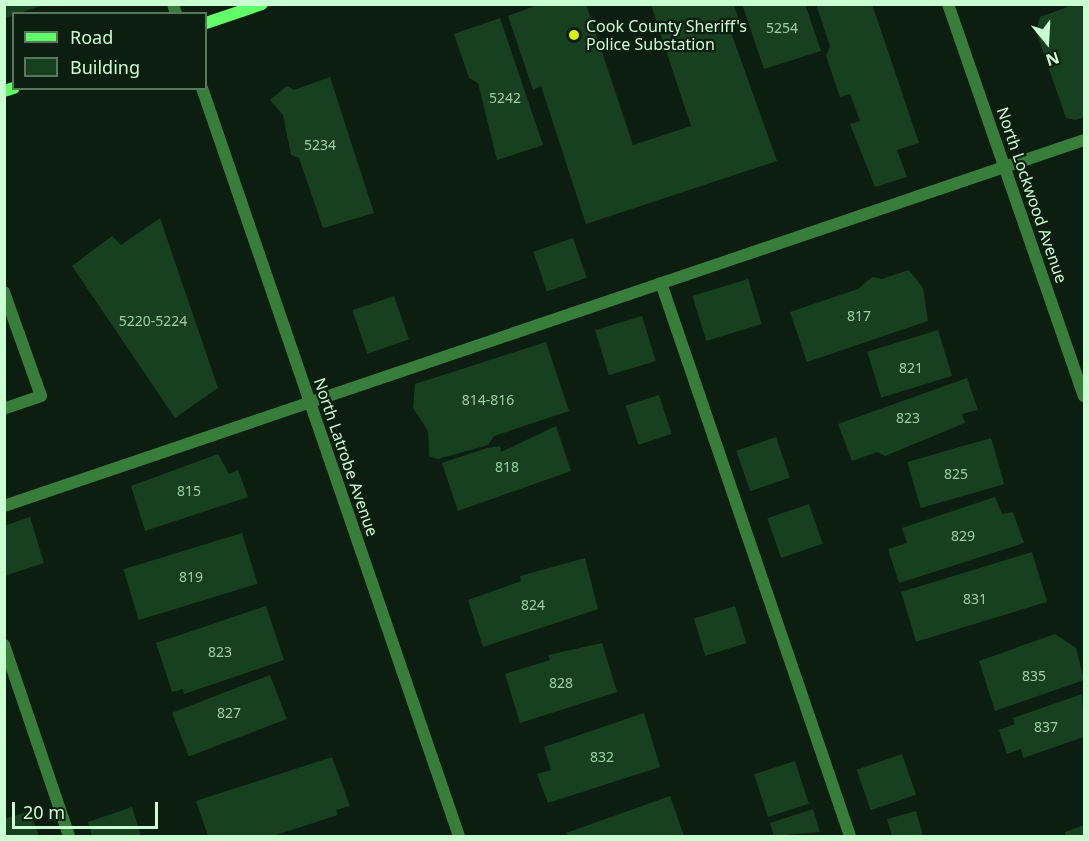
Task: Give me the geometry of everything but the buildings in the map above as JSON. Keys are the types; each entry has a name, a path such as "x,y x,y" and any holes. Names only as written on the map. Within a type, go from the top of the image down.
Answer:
{"main road":[{"path":"207,23 262,4"}],"street":[{"name":"North Lockwood Avenue","path":"948,4 1084,396"},
{"name":"North Latrobe Avenue","path":"203,90 459,837"},
{"path":"4,506 1084,140"},
{"path":"661,283 850,837"},
{"path":"4,292 40,396 4,409"},
{"path":"4,645 69,837"}],"place":[{"name":"Cook County Sheriff's Police Substation","path":"574,35"}]}
